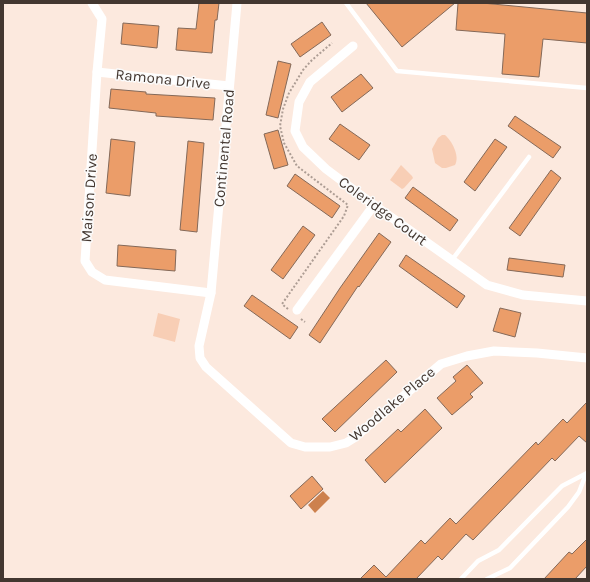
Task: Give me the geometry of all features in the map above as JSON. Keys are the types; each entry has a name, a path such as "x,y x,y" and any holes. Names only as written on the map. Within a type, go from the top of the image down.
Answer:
{"street":[{"name":"Maison Drive","path":"92,3 102,19 85,261 92,272 105,280 211,293"},
{"name":"Continental Road","path":"211,293 237,3"},
{"name":"Coleridge Court","path":"353,46 310,82 299,102 295,131 302,147 326,169 374,205 488,285 523,295 587,301"},
{"name":"Ramona Drive","path":"98,72 229,86"},
{"path":"296,312 374,205"},
{"name":"Woodlake Place","path":"211,293 199,346 200,358 206,368 291,443 305,447 330,447 346,443 354,438 440,364 467,356 494,351 537,353 587,358"}],"lane":[{"path":"346,3 397,71 587,88"},
{"path":"452,260 529,157"},
{"path":"461,579 478,561 499,550 562,486 587,473"},
{"path":"487,579 510,568 568,507 579,492 587,473"}],"path":[{"path":"305,322 296,312 282,304 344,216 348,205 297,166 284,143 280,126 283,109 289,93 303,70 332,43"}],"shaded area":[{"path":"445,135 450,141 457,157 455,165 446,168 442,168 435,163 432,149 438,138"},
{"path":"401,165 413,178 402,189 390,180"},
{"path":"158,313 180,319 175,342 153,336"},
{"path":"323,491 330,498 315,513 308,505"}],"building":[{"path":"199,3 219,3 217,20 215,20 212,53 176,50 178,28 196,29"},
{"path":"366,3 455,3 402,47"},
{"path":"458,3 482,3 587,13 587,43 543,39 539,77 502,74 505,34 456,30"},
{"path":"322,22 331,35 300,57 291,44"},
{"path":"123,23 159,26 157,48 121,44"},
{"path":"278,61 291,64 278,118 266,115"},
{"path":"361,74 373,88 342,112 331,97"},
{"path":"111,89 146,92 146,94 215,98 213,120 156,116 156,113 109,108"},
{"path":"515,116 561,147 553,158 508,126"},
{"path":"340,124 370,145 359,160 329,139"},
{"path":"278,130 288,165 274,169 264,134"},
{"path":"111,139 135,142 130,196 106,193"},
{"path":"495,139 507,147 475,191 464,182"},
{"path":"188,141 204,143 197,232 180,230"},
{"path":"551,170 561,178 520,236 509,228"},
{"path":"295,174 340,206 332,218 287,186"},
{"path":"413,187 458,220 450,231 405,198"},
{"path":"303,226 315,235 283,279 271,270"},
{"path":"379,233 391,242 359,287 358,286 320,343 309,335"},
{"path":"118,245 176,250 175,271 117,266"},
{"path":"406,255 465,296 457,308 399,266"},
{"path":"509,258 565,265 563,277 507,270"},
{"path":"252,295 298,327 290,339 244,306"},
{"path":"500,308 521,313 515,337 493,331"},
{"path":"386,360 397,372 335,432 322,419"},
{"path":"467,365 483,383 470,394 473,397 452,415 437,398 456,381 453,377"},
{"path":"587,402 587,443 579,436 555,461 552,458 473,540 466,534 442,560 438,556 416,579 360,579 374,565 386,577 421,540 425,544 450,518 456,524 536,442 538,445 563,419 567,423"},
{"path":"425,409 442,428 385,483 365,460 398,429 401,432"},
{"path":"312,476 323,489 301,509 290,496"},
{"path":"587,539 587,566 575,579 544,579 569,552 572,554"}]}
